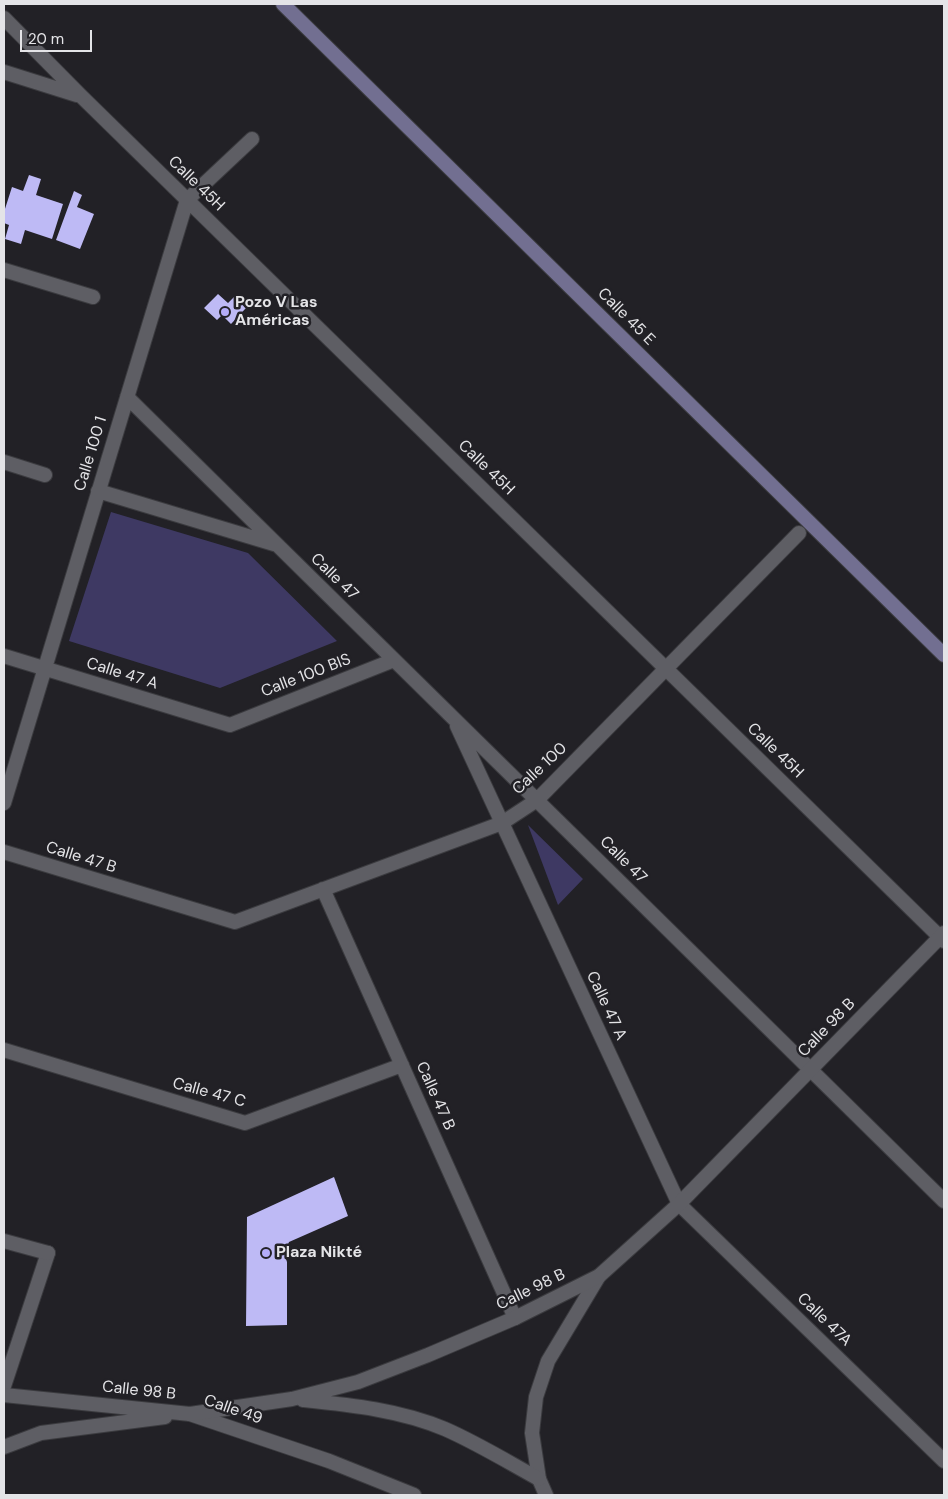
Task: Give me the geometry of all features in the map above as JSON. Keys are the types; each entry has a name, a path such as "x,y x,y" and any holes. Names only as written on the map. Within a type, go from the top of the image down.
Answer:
{"main road":[{"name":"Calle 45 E","path":"283,4 944,655"}],"street":[{"name":"Calle 45H","path":"4,18 80,96 943,937"},
{"path":"4,72 80,96"},
{"name":"Calle 100 1","path":"4,803 188,200 252,140"},
{"path":"4,270 93,297"},
{"name":"Calle 47","path":"127,397 944,1201"},
{"path":"4,462 45,475"},
{"name":"Calle 47","path":"98,491 277,545"},
{"name":"Calle 100","path":"234,922 502,823 537,800 799,533"},
{"name":"Calle 47 A","path":"4,656 230,725"},
{"name":"Calle 100 BIS","path":"230,725 394,660"},
{"path":"453,718 502,823"},
{"name":"Calle 47 A","path":"502,823 679,1204"},
{"name":"Calle 47 B","path":"4,852 234,922"},
{"name":"Calle 47 B","path":"323,889 515,1318"},
{"name":"Calle 98 B","path":"4,1395 190,1414 292,1399 358,1382 515,1318 599,1276 679,1204 943,937"},
{"name":"Calle 47 C","path":"4,1050 245,1123 402,1065"},
{"name":"Calle 47A","path":"679,1204 944,1462"},
{"path":"4,1241 48,1253 4,1386"},
{"path":"546,1495 539,1479 532,1433 536,1398 548,1361 599,1276"},
{"path":"292,1399 357,1405 401,1414 444,1429 539,1479"},
{"name":"Calle 49","path":"4,1447 41,1433 190,1414 329,1461 414,1495"}],"shaded area":[{"path":"111,512 248,553 337,641 220,688 69,641"},
{"path":"528,825 583,879 558,905"}],"building":[{"path":"29,175 41,179 36,195 63,204 52,239 25,230 21,244 5,239 9,225 4,223 4,212 12,187 23,191"},
{"path":"74,191 82,195 77,207 94,214 80,249 56,240"},
{"name":"Pozo V Las Américas","path":"218,294 228,303 234,297 246,308 231,324 222,315 217,320 204,308"},
{"name":"Plaza Nikté","path":"334,1177 348,1216 289,1242 285,1256 287,1262 287,1325 246,1326 247,1217"}],"place":[{"name":"Pozo V Las Américas","path":"225,312"},
{"name":"Plaza Nikté","path":"266,1253"}]}
